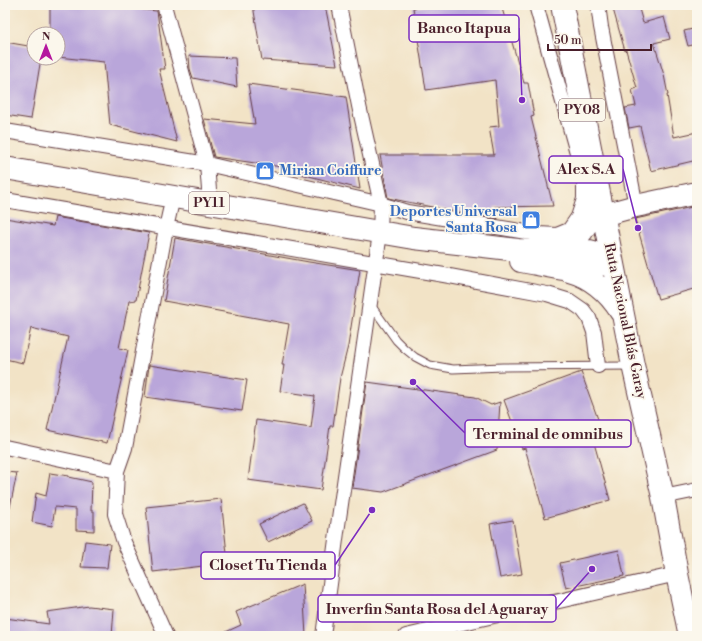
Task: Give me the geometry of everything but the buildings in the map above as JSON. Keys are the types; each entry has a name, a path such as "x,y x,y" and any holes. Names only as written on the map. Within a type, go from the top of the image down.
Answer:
{"highway":[{"name":"Ruta Nacional Blás Garay","path":"562,5 595,179 633,366 664,497 677,574 690,636"},
{"name":"PY11","path":"5,168 380,233 561,259 578,270 590,269 602,265 612,259"},
{"path":"595,179 593,200 586,226 561,259 573,272 586,277 607,293 623,315"},
{"path":"603,215 636,206 697,193"}],"street":[{"path":"164,5 206,164 210,203"},
{"path":"323,636 380,233 381,204 359,106 339,5"},
{"path":"5,131 206,164 381,204 407,212 538,234 557,235 569,230 578,217 584,199 584,178 536,5"},
{"path":"598,5 636,206"},
{"path":"166,636 124,542 115,514 117,471 125,448 173,197"},
{"path":"5,200 540,292 570,301 583,310 589,318 594,332 598,366"},
{"path":"5,447 117,471"},
{"path":"664,497 697,490"},
{"path":"406,636 677,574"}],"lane":[{"path":"370,303 396,340 405,350 430,365 453,369 633,366"}],"place":[{"name":"Banco Itapua","path":"522,100"},
{"name":"Mirian Coiffure","path":"265,171"},
{"name":"Deportes Universal Santa Rosa","path":"531,220"},
{"name":"Alex S.A","path":"638,228"},
{"name":"Terminal de omnibus","path":"413,382"},
{"name":"Closet Tu Tienda","path":"372,510"},
{"name":"Inverfin Santa Rosa del Aguaray","path":"592,569"}]}
